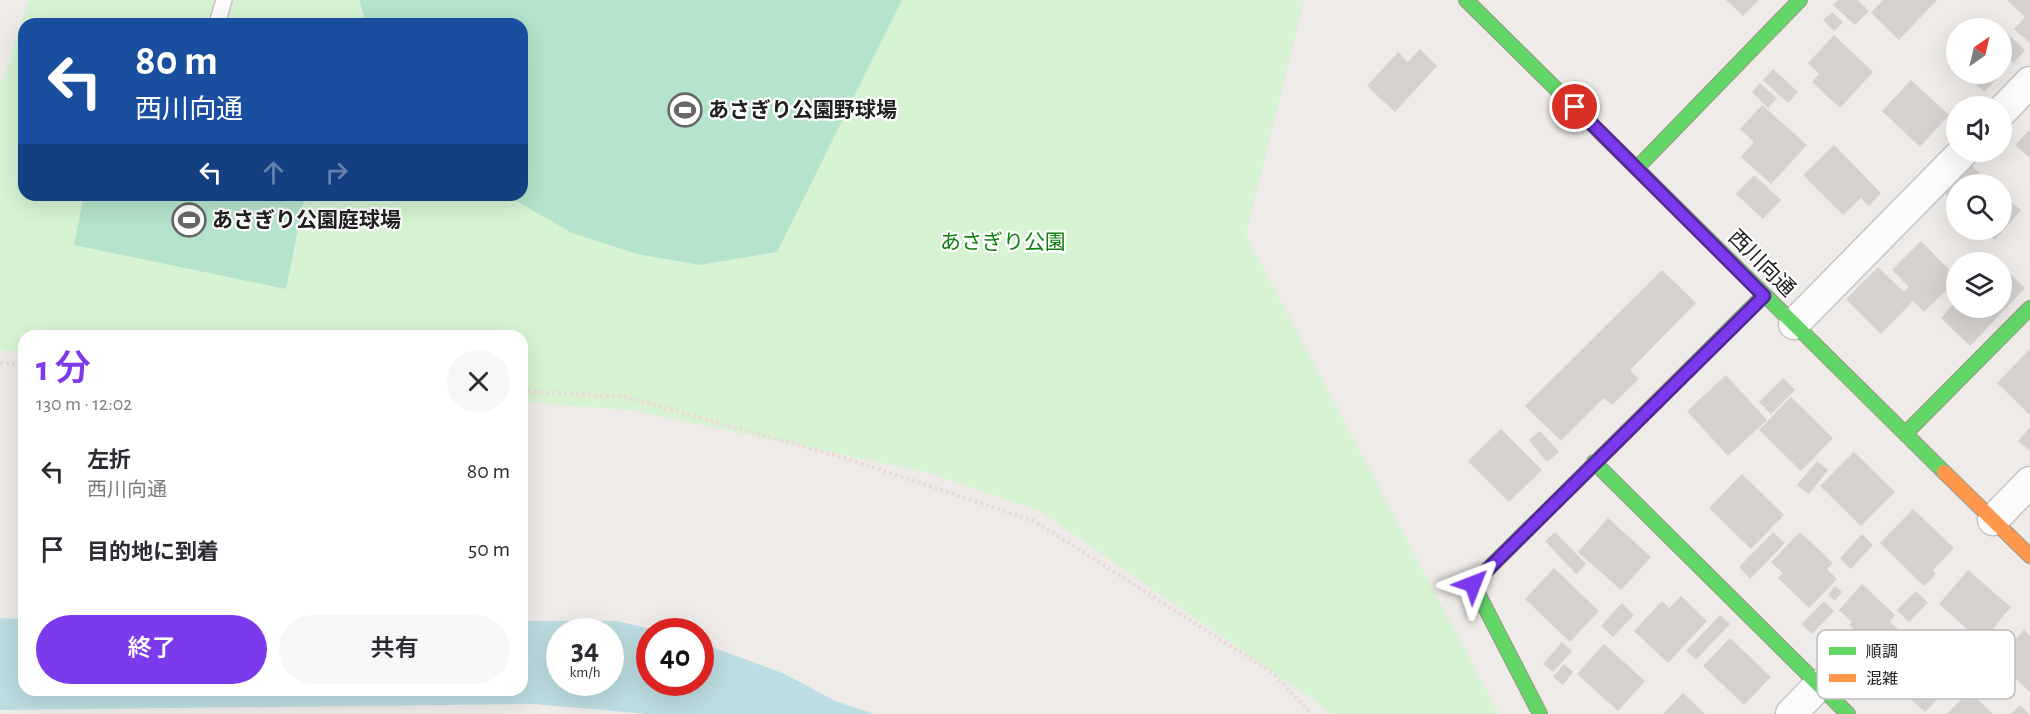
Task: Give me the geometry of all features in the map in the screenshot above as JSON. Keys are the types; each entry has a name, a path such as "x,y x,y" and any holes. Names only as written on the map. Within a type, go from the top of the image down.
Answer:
{"street":[{"name":"西川向通","path":"1466,0 2030,556"},
{"path":"1637,168 1800,0"},
{"path":"2012,101 2030,82"},
{"path":"1794,324 1953,162"},
{"path":"1539,714 1473,584 1764,296"},
{"path":"1906,433 2030,308"},
{"path":"1594,462 1817,683"},
{"path":"1994,520 2030,482"},
{"path":"1791,714 1817,687"},
{"path":"1833,699 1848,714"}],"lane":[{"path":"219,18 224,0"}],"path":[{"path":"0,363 18,364"},
{"path":"528,391 626,397 848,459 1034,521 1273,673 1311,714"}],"green space":[{"name":"あさぎり公園","path":"29,0 1304,0 1246,235 1499,714 1330,714 1322,706 1039,511 929,473 630,410 528,402 528,330 18,330 18,352 0,350 0,87 18,33 18,201 528,201 528,18 23,18"},
{"name":"あさぎり公園野球場","path":"359,0 902,0 777,252 700,265 637,254 572,233 516,201 528,201 528,18 365,18"},
{"name":"あさぎり公園庭球場","path":"83,201 304,201 286,289 74,245"}],"water":[{"path":"0,618 18,619 18,696 528,696 528,621 546,621 546,696 624,696 624,623 636,625 636,696 714,696 714,648 785,674 835,701 874,714 647,714 534,704 0,710"}],"building":[{"path":"1726,0 1759,0 1743,16"},
{"path":"1838,0 1858,0 1869,11 1855,25 1833,5"},
{"path":"1883,0 1937,0 1899,40 1871,13"},
{"path":"2007,0 2030,0 2030,43 2014,29 2025,17"},
{"path":"1832,12 1843,22 1834,31 1823,20"},
{"path":"1834,35 1873,72 1840,108 1812,82 1819,74 1808,63"},
{"path":"2012,38 2025,50 2014,63 2012,61"},
{"path":"1420,49 1437,66 1395,112 1367,86 1398,52 1408,62"},
{"path":"1773,69 1798,92 1788,103 1763,80"},
{"path":"1911,80 1946,112 1946,118 1920,147 1882,111"},
{"path":"1760,83 1777,98 1768,108 1752,92"},
{"path":"1976,84 1992,84 1984,92"},
{"path":"1762,105 1807,145 1771,184 1741,157 1754,142 1740,129"},
{"path":"2030,129 2030,158 2015,145"},
{"path":"1834,145 1881,193 1869,206 1861,198 1843,215 1803,175"},
{"path":"1968,162 1980,174 1956,174"},
{"path":"1754,175 1781,200 1763,219 1736,194"},
{"path":"1946,185 1946,195 1941,190"},
{"path":"2012,203 2021,210 2012,220"},
{"path":"1921,241 1946,267 1946,291 1924,312 1913,301 1881,334 1846,299 1878,267 1904,292 1909,287 1892,270"},
{"path":"1662,270 1696,303 1630,370 1639,379 1612,405 1604,398 1561,441 1525,406"},
{"path":"2012,276 2025,288 2012,302"},
{"path":"1946,312 1946,318 1997,318 1970,346 1941,318"},
{"path":"2030,349 2030,415 1997,383"},
{"path":"1726,375 1767,420 1728,456 1687,411"},
{"path":"1783,378 1795,390 1771,414 1759,402"},
{"path":"1791,397 1833,438 1801,471 1759,430"},
{"path":"2030,427 2030,451 2018,441"},
{"path":"1501,429 1542,470 1509,502 1468,461"},
{"path":"1540,431 1559,452 1547,462 1529,440"},
{"path":"1854,452 1895,492 1861,526 1820,486"},
{"path":"1817,461 1828,470 1809,494 1797,485"},
{"path":"1742,474 1784,515 1751,549 1709,508"},
{"path":"1913,509 1954,548 1933,570 1936,574 1924,586 1880,543"},
{"path":"1608,518 1651,557 1621,590 1578,552"},
{"path":"1555,532 1586,564 1576,574 1545,541"},
{"path":"1773,532 1785,543 1750,579 1739,567"},
{"path":"1800,532 1833,563 1827,569 1837,579 1809,608 1778,578 1783,573 1771,562"},
{"path":"1862,534 1873,545 1851,569 1840,558"},
{"path":"1554,568 1599,611 1570,642 1525,599"},
{"path":"1968,570 2011,607 1992,630 1968,630 1939,604"},
{"path":"1862,584 1895,615 1890,622 1898,629 1854,630 1849,625 1852,622 1839,610"},
{"path":"1835,586 1842,592 1835,601 1828,595"},
{"path":"1916,591 1928,603 1909,622 1897,610"},
{"path":"1681,596 1707,621 1668,663 1634,631 1662,601 1669,608"},
{"path":"1824,601 1834,611 1812,634 1802,624"},
{"path":"1622,603 1634,615 1613,637 1601,626"},
{"path":"1720,615 1730,624 1696,660 1686,651"},
{"path":"2024,630 2030,636 2030,692 2015,678 2015,640"},
{"path":"1730,638 1771,677 1744,705 1703,666"},
{"path":"1562,642 1572,651 1553,672 1543,664"},
{"path":"1604,644 1645,681 1618,711 1577,674"},
{"path":"1564,664 1573,672 1563,685 1553,677"},
{"path":"1683,693 1705,714 1663,714"},
{"path":"1911,699 1937,699 1925,712"},
{"path":"1961,699 1977,699 1993,714 1947,714"},
{"path":"2020,705 2029,714 2011,714"}],"traffic: fast":[{"path":"1466,0 1944,472"},
{"path":"1637,168 1800,0"},
{"path":"1540,714 1473,584 1764,295"},
{"path":"1906,433 2030,308"},
{"path":"1594,462 1817,683"},
{"path":"1833,699 1848,714"}],"traffic: slow":[{"path":"1944,472 2030,556"}],"place":[{"name":"あさぎり公園野球場","path":"685,110"},
{"name":"あさぎり公園庭球場","path":"189,220"}],"route":[{"path":"1473,584 1764,296 1575,107"}]}
